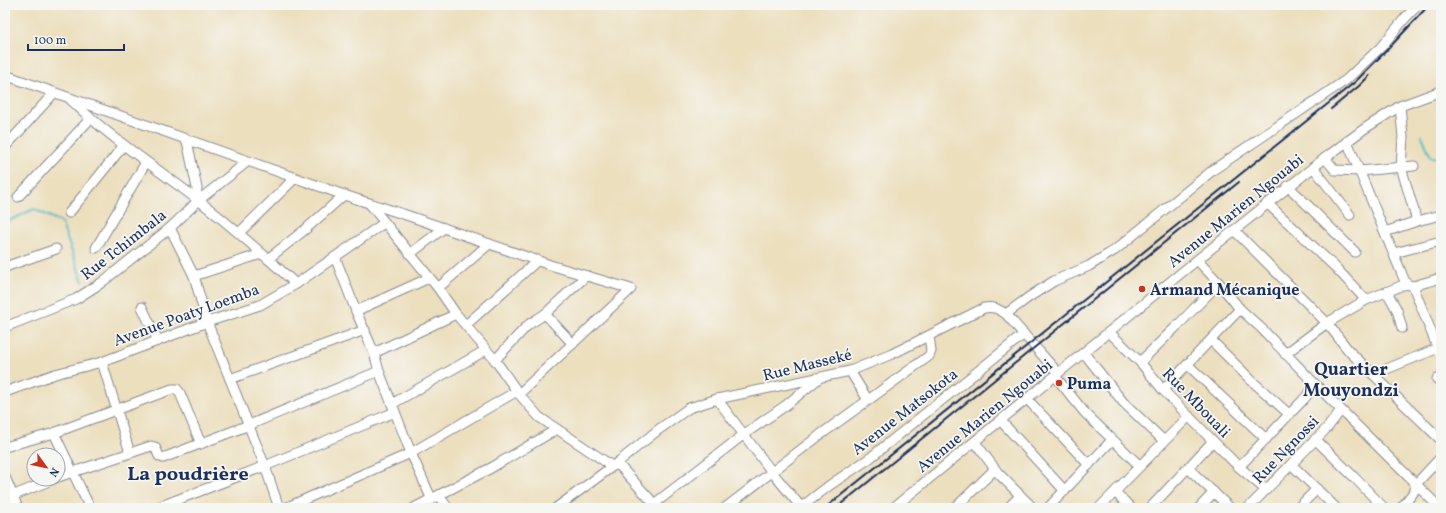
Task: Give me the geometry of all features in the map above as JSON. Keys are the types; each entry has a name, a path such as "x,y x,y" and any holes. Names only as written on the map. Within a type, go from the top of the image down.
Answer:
{"street":[{"path":"1006,314 1028,296 1054,280 1089,266 1115,250 1213,170 1346,80 1381,47 1418,5"},
{"path":"6,77 67,97 344,196 409,216 489,244 631,290 518,393 411,452 285,508"},
{"name":"Avenue Marien Ngouabi","path":"893,508 1288,186 1347,142 1400,106 1441,91"},
{"path":"5,147 54,93"},
{"path":"67,97 90,119 197,199 239,233 296,284"},
{"path":"1400,106 1402,137 1401,167 1417,221"},
{"path":"18,197 90,119"},
{"path":"187,141 197,188 197,199"},
{"path":"1347,142 1394,253 1439,348 1374,374"},
{"path":"69,213 124,145"},
{"path":"1325,158 1335,170 1360,171 1414,166"},
{"path":"96,248 146,162"},
{"name":"Rue Tchimbala","path":"5,327 76,298 106,279 170,228 197,199 247,162"},
{"path":"1313,167 1350,215"},
{"path":"239,233 295,178"},
{"path":"1288,186 1355,252"},
{"path":"194,276 264,256 307,228 344,196"},
{"path":"369,203 438,288 456,314 495,360 518,393 540,417 615,464 654,507 743,435 785,406 820,377"},
{"path":"1266,203 1335,267 1366,300"},
{"path":"1385,232 1417,221 1441,215"},
{"name":"Avenue Poaty Loemba","path":"5,392 55,374 102,362 158,342 207,322 260,305 296,284 384,223"},
{"path":"170,228 194,276 207,322 249,426 279,508"},
{"path":"410,254 444,228"},
{"path":"1234,230 1326,323 1349,351 1441,440"},
{"path":"1394,253 1441,241"},
{"path":"438,288 489,244"},
{"path":"5,267 56,249"},
{"path":"335,257 374,353 379,371 411,452 435,498 448,508"},
{"path":"466,325 538,260"},
{"path":"1197,260 1219,283 1240,309 1261,328 1285,354 1440,508"},
{"path":"495,360 528,325 545,314 586,276"},
{"path":"356,311 429,278"},
{"path":"1285,354 1326,323 1366,300 1409,285 1441,278"},
{"path":"1140,362 1219,283"},
{"path":"1387,292 1397,310 1402,328"},
{"name":"Rue Masseké","path":"556,508 689,408 717,399 850,370 892,354 984,308 991,306 1006,314 1057,375 1085,413 1140,466"},
{"path":"142,307 158,342"},
{"path":"1163,390 1240,309"},
{"path":"374,353 456,314"},
{"path":"545,314 572,344"},
{"path":"230,379 365,330"},
{"name":"Rue Mbouali","path":"1109,332 1140,362 1163,390 1213,441 1239,467 1266,490"},
{"name":"Avenue Matsokota","path":"800,508 830,485 870,458 1024,334"},
{"path":"725,508 820,435 929,356 931,351 929,336"},
{"path":"1211,340 1252,381 1289,414"},
{"path":"156,508 264,466 394,408 486,350"},
{"path":"1084,353 1123,402 1164,441"},
{"path":"102,362 130,453"},
{"path":"1188,365 1266,439"},
{"path":"850,370 868,400"},
{"path":"66,474 153,446 159,456 163,458 249,426 379,371"},
{"path":"1239,467 1316,385"},
{"path":"5,447 54,433 172,389 177,389 180,392 201,444"},
{"path":"1027,398 1089,465"},
{"path":"717,399 800,508"},
{"name":"Rue Ngnossi","path":"1248,508 1328,427 1342,410"},
{"path":"1099,508 1189,416"},
{"path":"1001,421 1065,491"},
{"path":"414,508 435,498 557,429"},
{"path":"54,433 90,508"},
{"path":"1315,439 1384,508"},
{"path":"1048,508 1112,440"},
{"path":"1150,508 1213,441"},
{"path":"975,442 995,469 1032,508"},
{"path":"1401,508 1413,493 1416,484 1441,457"},
{"path":"1291,464 1336,508"},
{"path":"1188,468 1230,508"},
{"path":"955,508 995,469"},
{"path":"5,477 18,508"},
{"path":"12,496 34,487"},
{"path":"1298,508 1317,489"},
{"path":"1115,492 1131,508"},
{"path":"1199,508 1214,492"},
{"path":"1008,508 1020,496"}],"waterway":[{"path":"1422,136 1431,157 1441,158"},
{"path":"5,223 34,209 61,222 83,282"}],"railway":[{"path":"825,508 1355,82 1429,5"},
{"path":"1331,109 1369,76"},
{"path":"836,508 1239,182"}],"place":[{"name":"Armand Mécanique","path":"1142,289"},
{"name":"Puma","path":"1059,383"}],"district":[{"name":"Quartier Mouyondzi","path":"1351,379"},
{"name":"La poudrière","path":"188,473"}]}
